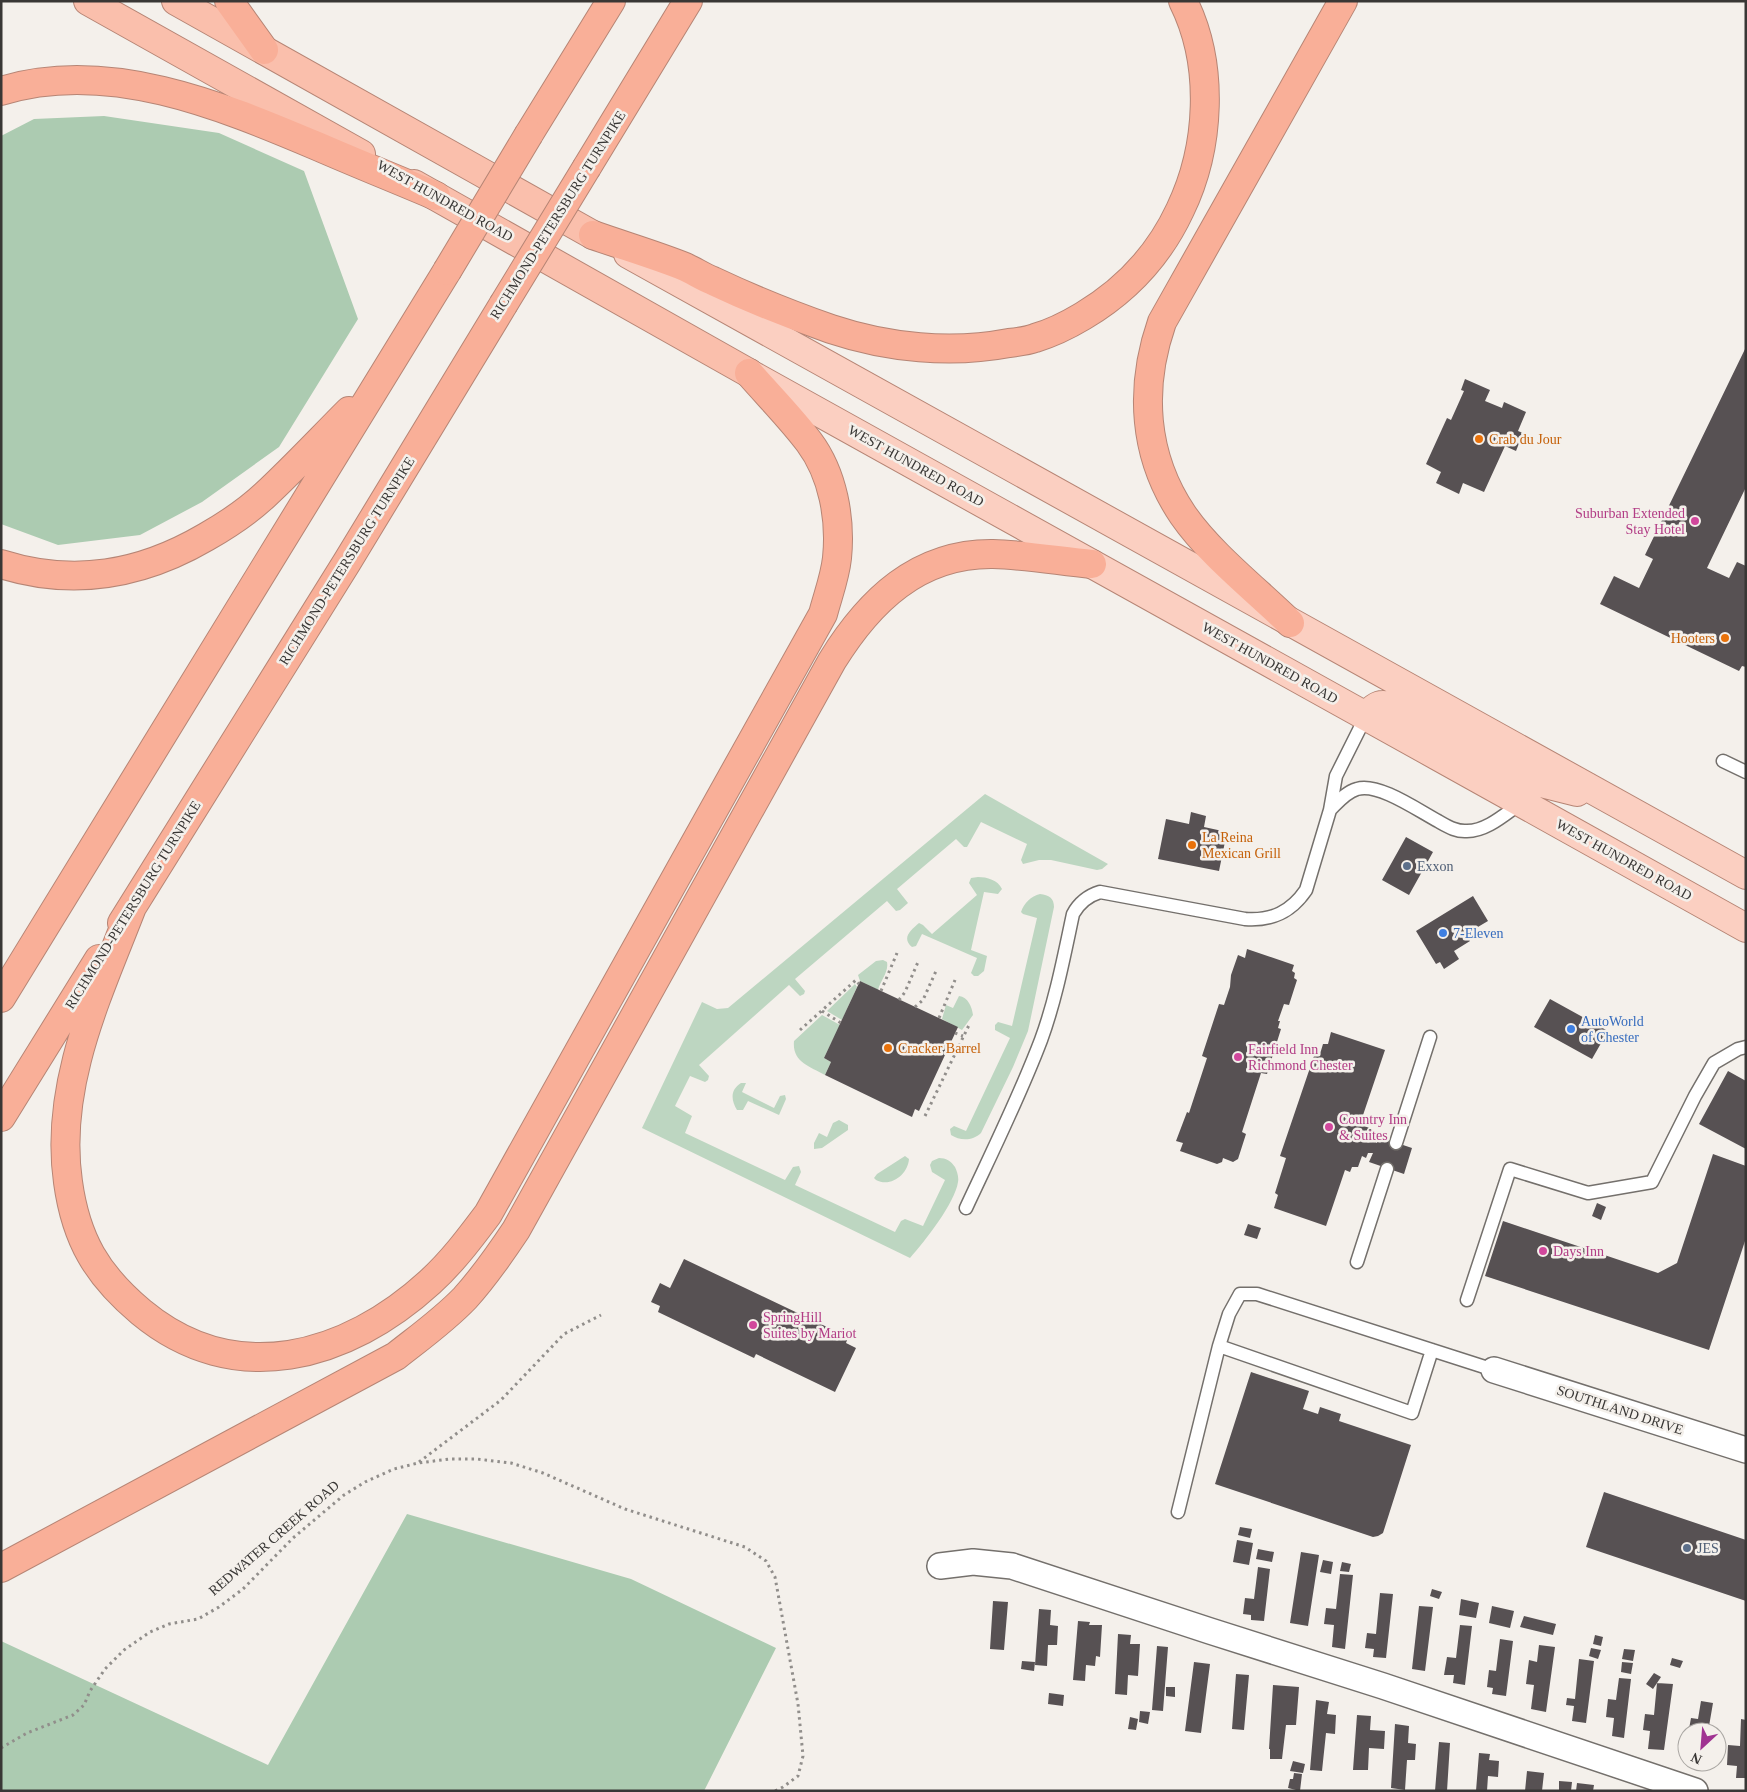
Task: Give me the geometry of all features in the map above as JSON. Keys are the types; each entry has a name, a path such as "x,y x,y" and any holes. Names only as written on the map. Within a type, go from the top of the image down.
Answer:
{"highway":[{"name":"WEST HUNDRED ROAD","path":"88,1 749,373"},
{"path":"176,1 593,235 686,268 746,296 833,329 883,342 938,349 990,347 1035,339 1068,325 1099,307 1127,284 1152,256 1173,225 1189,192 1198,163 1204,127 1204,90 1201,62 1195,33 1183,1"},
{"path":"229,1 264,50"},
{"path":"1,998 447,271 610,1"},
{"name":"RICHMOND-PETERSBURG TURNPIKE","path":"1,1117 347,562 688,1"},
{"path":"655,58 708,1"},
{"path":"1290,622 1211,548 1184,515 1172,496 1160,471 1152,442 1149,423 1148,384 1155,345 1162,322 1343,1"},
{"path":"1,91 43,82 82,80 120,83 167,92 224,109 268,125 436,196"},
{"path":"132,907 78,1052 68,1102 65,1142 68,1182 76,1220 84,1243 101,1273 120,1295 168,1332 202,1347 232,1355 263,1358 295,1356 329,1347 361,1332 391,1314 430,1282 461,1250 488,1214 823,614 832,584 837,557 837,518 832,490 824,468 810,443 749,373"},
{"path":"1,564 22,571 50,575 84,576 118,572 147,564 184,550 226,526 264,496 380,380"},
{"path":"1,1568 396,1356 437,1324 465,1298 491,1266 516,1230 832,661 859,622 892,588 930,566 971,556 993,554 1092,564"}],"main road":[{"path":"593,235 1746,875"},
{"name":"WEST HUNDRED ROAD","path":"749,373 1746,928"},
{"path":"1366,716 1374,707 1384,704 1396,707 1529,780 1613,801"}],"street":[{"name":"SOUTHLAND DRIVE","path":"1494,1370 1746,1450"},
{"path":"940,1566 973,1562 1012,1566 1383,1686 1695,1791"}],"lane":[{"path":"966,1208 1013,1109 1041,1039 1058,984 1073,914 1078,905 1090,895 1100,892 1245,919 1271,918 1286,912 1306,890 1330,810 1336,776 1366,716"},
{"path":"1723,761 1746,772"},
{"path":"1330,810 1347,793 1359,788 1371,788 1383,792 1452,829 1467,831 1484,827 1521,803"},
{"path":"1396,1142 1430,1038"},
{"path":"1467,1300 1510,1169 1588,1193 1652,1182 1695,1096 1714,1063 1738,1049 1746,1047"},
{"path":"1357,1262 1387,1168"},
{"path":"1178,1512 1219,1346 1229,1314 1240,1294 1257,1294 1494,1370"},
{"path":"1219,1346 1412,1412 1432,1350"}],"path":[{"path":"881,991 898,953"},
{"path":"899,1000 905,992 918,962"},
{"path":"915,1007 922,1003 936,971"},
{"path":"800,1030 856,980 859,984"},
{"path":"939,1018 955,980"},
{"path":"822,1011 841,1023"},
{"path":"925,1116 970,1023"},
{"path":"955,1033 963,1036"},
{"path":"418,1463 501,1400 564,1334 601,1316"},
{"name":"REDWATER CREEK ROAD","path":"1,1748 27,1733 73,1715 84,1705 90,1691 105,1669 124,1650 150,1632 169,1624 198,1619 219,1607 243,1589 293,1538 344,1495 365,1482 394,1469 418,1463 450,1459 477,1459 511,1463 543,1473 625,1509 745,1546 766,1560 775,1578 798,1704 803,1756 798,1776 775,1791"}],"green space":[{"path":"104,116 219,133 304,171 358,319 279,447 202,502 140,535 58,545 1,524 1,136 34,119"},
{"path":"985,794 1108,864 1102,869 1097,870 1051,860 1039,860 1023,864 1021,860 1027,844 981,822 967,847 964,847 956,839 897,889 908,903 900,910 896,911 887,901 795,979 805,991 804,994 800,996 789,985 699,1065 709,1076 708,1080 705,1082 690,1076 675,1106 692,1116 685,1133 785,1180 793,1167 799,1166 801,1172 795,1185 895,1232 901,1221 905,1219 923,1226 945,1180 932,1172 930,1165 932,1161 939,1158 948,1160 955,1167 958,1174 956,1191 945,1211 910,1258 642,1128 702,1002 717,1009 728,1008"},
{"path":"978,877 998,883 1002,889 998,894 984,892 971,950 987,956 984,971 978,976 974,976 971,973 977,958 922,934 916,946 912,947 907,937 910,931 919,923 932,934 977,895 969,883 971,878"},
{"path":"1040,894 1050,898 1053,901 1054,907 1028,1031 981,1133 970,1139 958,1138 951,1135 950,1129 954,1126 966,1131 1010,1038 995,1030 995,1025 998,1022 1012,1026 1037,918 1021,912 1028,900"},
{"path":"883,960 887,962 887,969 878,990 860,981 858,975 876,961"},
{"path":"855,984 857,987 842,1020 827,1011"},
{"path":"959,996 965,998 969,1003 973,1015 962,1030 942,1019 946,1005 953,1008"},
{"path":"822,1015 840,1025 824,1058 831,1062 825,1075 799,1059 794,1048 794,1041"},
{"path":"741,1083 746,1083 742,1092 774,1108 780,1096 785,1095 786,1099 779,1115 748,1101 743,1110 737,1110 733,1092"},
{"path":"839,1120 848,1125 848,1130 822,1148 814,1149 814,1143 819,1133 827,1137 833,1123"},
{"path":"905,1156 909,1159 908,1165 898,1178 893,1181 882,1182 874,1178 877,1174"},
{"path":"407,1514 631,1579 776,1648 704,1791 1,1791 1,1641 268,1765"}],"building":[{"name":"Suburban Extended Stay Hotel","path":"1746,347 1746,487 1707,568 1729,578 1737,562 1746,566 1746,667 1742,666 1739,671 1600,604 1614,576 1639,588 1653,559 1645,555"},
{"name":"Crab du Jour","path":"1465,379 1490,390 1485,401 1502,408 1504,402 1526,412 1518,431 1523,433 1516,451 1505,446 1484,492 1463,483 1459,494 1436,483 1441,472 1426,464 1447,418 1451,420 1464,391 1461,390"},
{"name":"La Reina Mexican Grill","path":"1191,812 1206,816 1204,827 1227,832 1219,871 1158,859 1166,819 1189,824"},
{"name":"Exxon","path":"1406,837 1433,852 1409,895 1382,880"},
{"name":"7-Eleven","path":"1473,896 1488,921 1466,934 1470,941 1454,951 1459,959 1444,969 1440,962 1436,964 1416,931"},
{"name":"Fairfield Inn Richmond Chester","path":"1247,949 1294,965 1292,971 1295,973 1294,978 1297,980 1289,1005 1284,1004 1278,1021 1280,1021 1278,1028 1281,1029 1267,1074 1261,1073 1242,1132 1246,1134 1238,1159 1233,1162 1223,1158 1222,1162 1217,1164 1180,1151 1183,1143 1176,1141 1187,1112 1189,1113 1207,1058 1202,1056 1219,1004 1224,1005 1238,955 1245,958"},
{"name":"Cracker Barrel","path":"860,981 958,1027 919,1111 915,1109 912,1117 825,1075 831,1062 824,1058"},
{"name":"AutoWorld of Chester","path":"1550,999 1608,1031 1592,1059 1534,1027"},
{"name":"Country Inn & Suites","path":"1331,1032 1385,1050 1360,1124 1376,1131 1373,1141 1377,1143 1379,1137 1412,1148 1404,1174 1369,1162 1373,1153 1368,1153 1366,1158 1362,1156 1358,1167 1352,1167 1350,1172 1345,1170 1326,1226 1274,1208 1278,1195 1275,1193 1286,1158 1280,1156 1315,1053 1320,1054 1323,1044 1328,1044"},
{"path":"1728,1071 1746,1081 1746,1149 1699,1124"},
{"name":"Days Inn","path":"1713,1154 1746,1166 1746,1238 1709,1350 1485,1276 1503,1221 1658,1273 1677,1263"},
{"path":"1597,1203 1606,1207 1601,1220 1592,1216"},
{"path":"1248,1224 1261,1228 1257,1239 1244,1235"},
{"name":"SpringHill Suites by Mariot","path":"684,1259 848,1337 846,1343 856,1348 835,1392 756,1354 754,1358 658,1312 660,1306 651,1302 660,1283 670,1288"},
{"path":"1251,1372 1309,1391 1303,1409 1318,1414 1320,1407 1341,1414 1339,1421 1411,1445 1383,1533 1373,1537 1215,1484"},
{"path":"1604,1492 1746,1540 1746,1601 1586,1547"},
{"path":"1240,1527 1252,1529 1250,1538 1238,1535"},
{"path":"1237,1540 1253,1543 1249,1565 1233,1562"},
{"path":"1258,1549 1274,1552 1272,1562 1256,1559"},
{"path":"1301,1552 1319,1555 1308,1626 1290,1623"},
{"path":"1323,1560 1333,1562 1331,1574 1320,1572"},
{"path":"1342,1562 1351,1564 1349,1572 1340,1571"},
{"path":"1258,1567 1270,1569 1264,1621 1251,1620 1251,1615 1243,1614 1245,1598 1254,1599"},
{"path":"1340,1574 1353,1575 1345,1649 1332,1647 1334,1625 1324,1624 1326,1608 1336,1609"},
{"path":"1432,1589 1442,1592 1439,1599 1430,1596"},
{"path":"1380,1593 1393,1594 1386,1658 1373,1657 1374,1649 1365,1648 1367,1633 1376,1634"},
{"path":"1461,1599 1479,1603 1476,1618 1459,1615"},
{"path":"993,1601 1008,1602 1004,1650 990,1649"},
{"path":"1419,1606 1433,1607 1425,1671 1412,1669"},
{"path":"1492,1606 1514,1611 1510,1628 1489,1623"},
{"path":"1039,1609 1051,1610 1050,1625 1058,1626 1057,1645 1048,1645 1047,1666 1035,1665"},
{"path":"1524,1616 1556,1624 1553,1635 1520,1627"},
{"path":"1078,1621 1090,1622 1089,1625 1102,1625 1100,1657 1096,1656 1095,1666 1086,1665 1085,1681 1073,1680"},
{"path":"1460,1625 1472,1626 1465,1685 1453,1683 1454,1675 1444,1675 1447,1657 1456,1658"},
{"path":"1118,1634 1131,1635 1130,1644 1140,1644 1138,1676 1128,1675 1127,1695 1115,1694"},
{"path":"1595,1635 1603,1637 1601,1646 1593,1644"},
{"path":"1500,1639 1513,1641 1506,1696 1492,1694 1493,1688 1487,1687 1489,1670 1496,1671"},
{"path":"1539,1645 1555,1647 1546,1712 1531,1709 1534,1685 1526,1684 1529,1660 1537,1662"},
{"path":"1157,1646 1168,1647 1163,1711 1152,1710"},
{"path":"1591,1648 1601,1650 1598,1659 1589,1656"},
{"path":"1624,1649 1635,1650 1633,1661 1622,1659"},
{"path":"1672,1658 1683,1661 1680,1668 1670,1665"},
{"path":"1579,1659 1594,1661 1586,1723 1572,1721 1574,1706 1566,1705 1567,1698 1575,1699"},
{"path":"1022,1661 1035,1662 1034,1671 1021,1669"},
{"path":"1194,1662 1210,1664 1201,1733 1185,1731"},
{"path":"1622,1662 1633,1663 1631,1674 1621,1672"},
{"path":"1654,1673 1661,1677 1653,1689 1646,1684"},
{"path":"1236,1674 1249,1675 1244,1730 1232,1729"},
{"path":"1619,1678 1631,1679 1624,1738 1612,1736 1614,1718 1606,1717 1608,1699 1616,1700"},
{"path":"1657,1683 1673,1684 1664,1750 1648,1749 1650,1731 1643,1730 1645,1714 1654,1715"},
{"path":"1273,1685 1299,1687 1296,1725 1286,1725 1282,1759 1270,1759"},
{"path":"1166,1687 1175,1687 1175,1697 1166,1696"},
{"path":"1049,1693 1064,1695 1063,1706 1048,1704"},
{"path":"1316,1700 1329,1702 1327,1714 1336,1715 1335,1734 1326,1733 1322,1771 1310,1770"},
{"path":"1701,1701 1713,1703 1710,1722 1690,1722 1691,1718 1698,1719"},
{"path":"1140,1711 1150,1712 1148,1724 1139,1722"},
{"path":"1357,1715 1371,1716 1370,1730 1385,1731 1384,1749 1369,1748 1368,1770 1353,1770"},
{"path":"1130,1717 1138,1719 1136,1730 1128,1729"},
{"path":"1741,1719 1746,1720 1746,1778 1736,1778 1737,1766 1727,1765 1728,1745 1740,1746"},
{"path":"1395,1724 1409,1726 1408,1743 1416,1744 1415,1760 1407,1760 1405,1790 1391,1788"},
{"path":"1439,1742 1450,1743 1447,1791 1435,1791"},
{"path":"1479,1753 1490,1754 1489,1760 1499,1761 1498,1777 1488,1776 1487,1791 1476,1791"},
{"path":"1293,1761 1305,1764 1303,1773 1290,1771"},
{"path":"1527,1771 1544,1773 1542,1791 1525,1791"},
{"path":"1294,1773 1302,1774 1300,1791 1288,1788"},
{"path":"1559,1781 1572,1782 1571,1791 1559,1791"},
{"path":"1577,1783 1594,1785 1593,1791 1576,1791"}],"place":[{"name":"Crab du Jour","path":"1479,439"},
{"name":"Suburban Extended Stay Hotel","path":"1695,521"},
{"name":"Hooters","path":"1725,638"},
{"name":"La Reina Mexican Grill","path":"1192,845"},
{"name":"Exxon","path":"1407,866"},
{"name":"7-Eleven","path":"1443,933"},
{"name":"AutoWorld of Chester","path":"1571,1029"},
{"name":"Cracker Barrel","path":"888,1048"},
{"name":"Fairfield Inn Richmond Chester","path":"1238,1057"},
{"name":"Country Inn & Suites","path":"1329,1127"},
{"name":"Days Inn","path":"1543,1251"},
{"name":"SpringHill Suites by Mariot","path":"753,1325"},
{"name":"JES","path":"1687,1548"}]}
